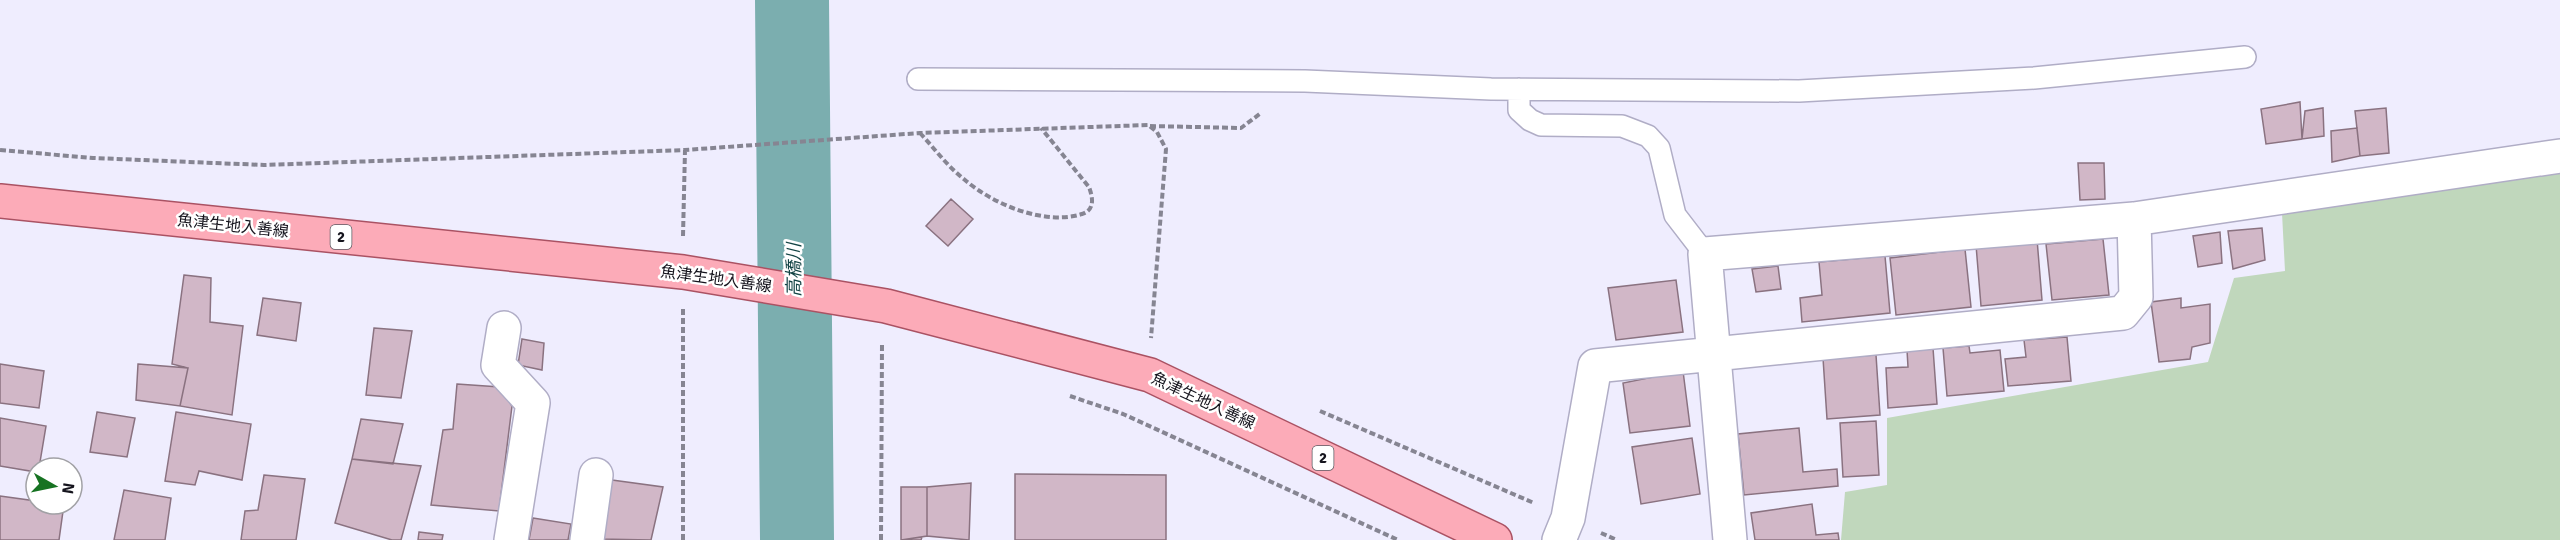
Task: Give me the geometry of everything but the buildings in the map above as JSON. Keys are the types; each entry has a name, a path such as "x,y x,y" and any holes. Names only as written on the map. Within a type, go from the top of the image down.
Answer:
{"main road":[{"name":"魚津生地入善線","path":"0,201 683,271 886,306 1150,375 1496,540"}],"street":[{"path":"1730,540 1705,254 2134,219 2560,156"},
{"path":"1563,529 1595,366 2123,313 2136,297 2134,219"},
{"path":"504,328 498,365 533,403 511,540"},
{"path":"587,540 596,475"}],"lane":[{"path":"918,79 1305,81 1519,89 1799,91 2034,78 2245,57"},
{"path":"1519,89 1519,110 1530,120 1541,125 1622,126 1648,136 1659,148 1675,215 1705,254"}],"path":[{"path":"0,150 93,158 264,165 685,150 920,133 1041,128 1148,126 1241,128 1305,81"},
{"path":"1148,126 1157,132 1166,149 1150,375"},
{"path":"920,133 964,180 1012,208 1044,217 1079,215 1087,212 1092,205 1093,196 1089,187 1041,128"},
{"path":"683,540 685,150"},
{"path":"1151,338 1161,343"},
{"path":"881,540 882,341 892,343"},
{"path":"1068,395 1123,414 1398,540"},
{"path":"1314,409 1563,529 1617,540"}],"green space":[{"path":"2560,170 2560,540 1841,540 1845,492 1887,485 1887,418 2208,362 2234,278 2285,271 2282,213"}],"waterway":[{"name":"高橋川","path":"792,0 797,540"}]}
